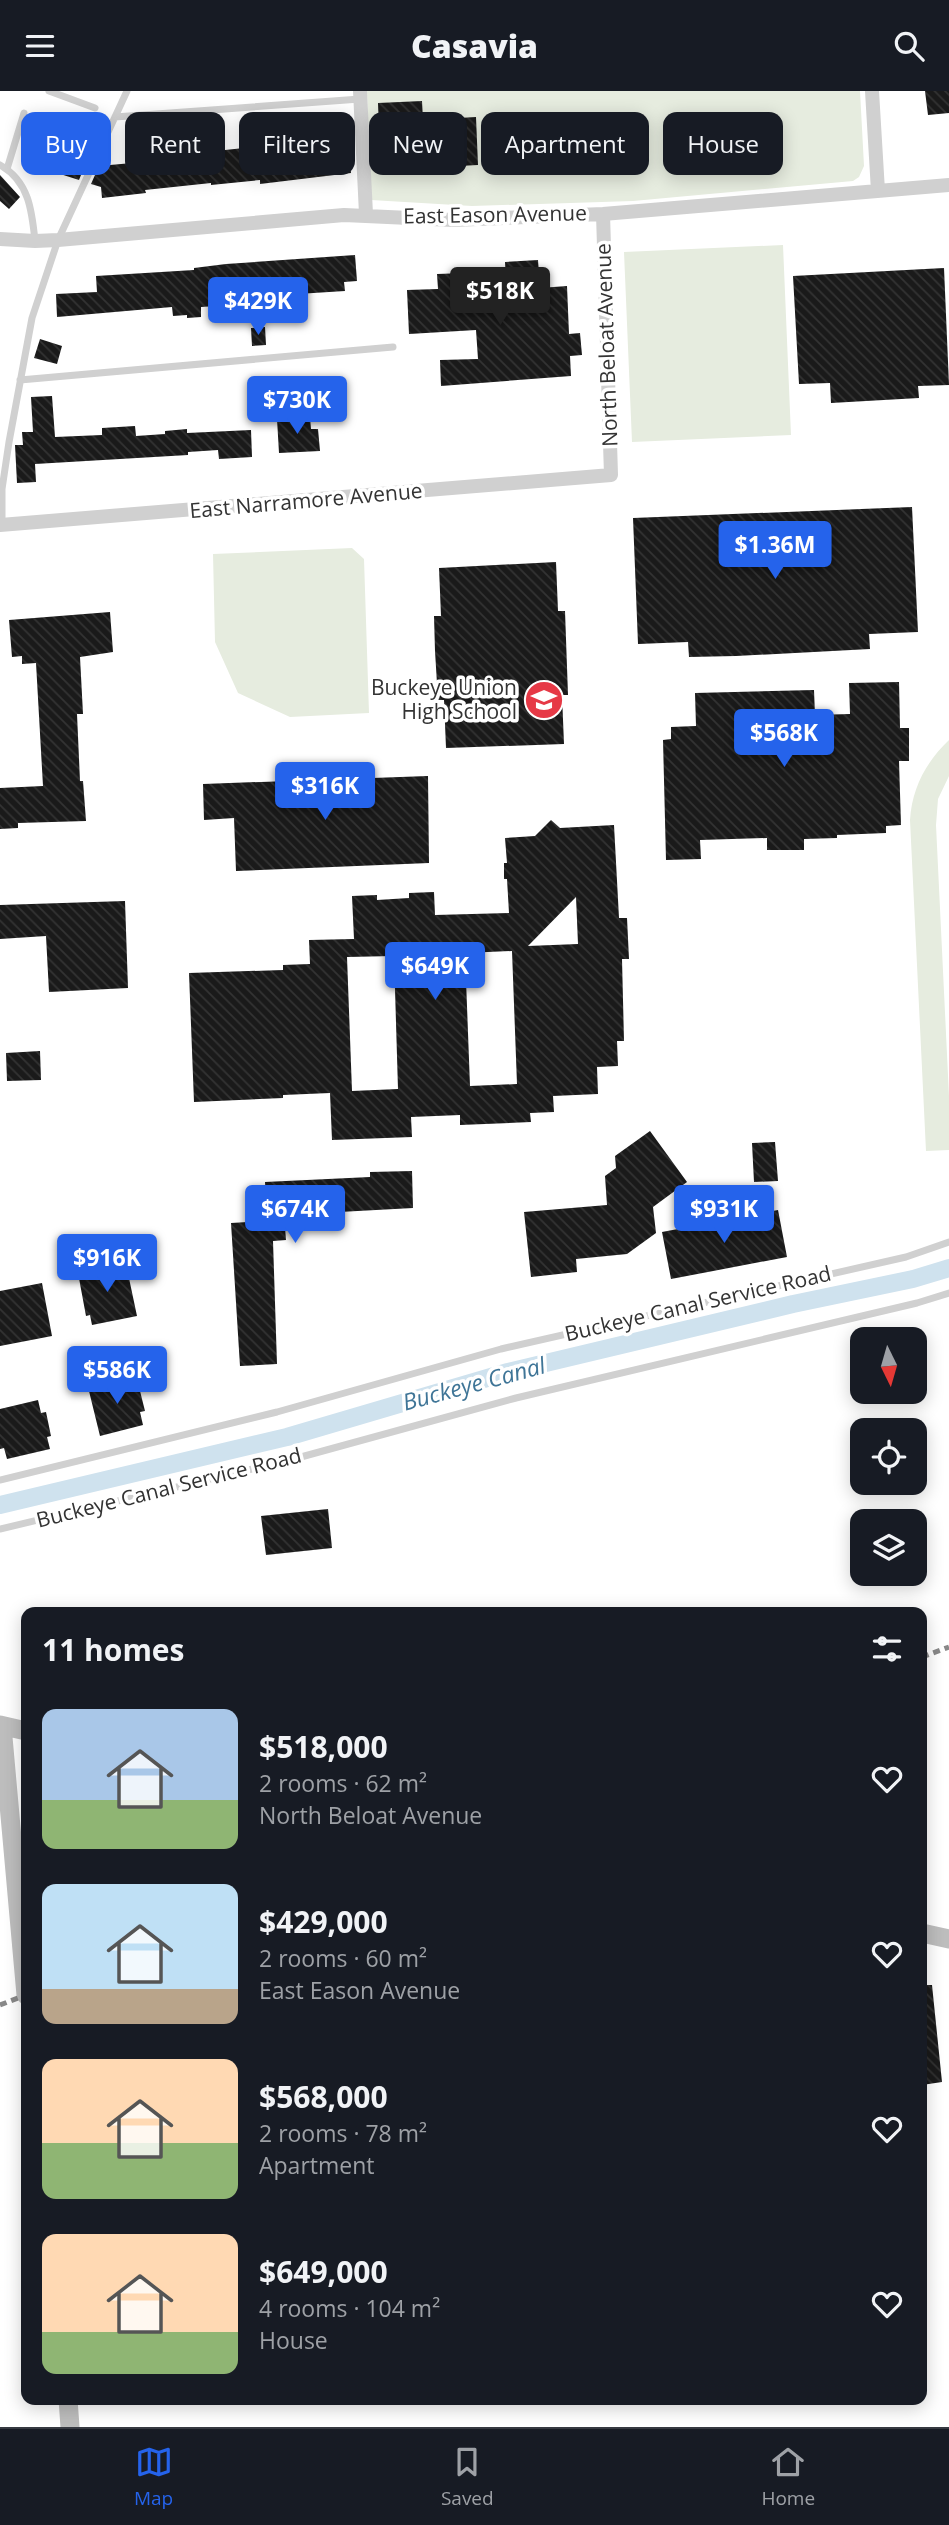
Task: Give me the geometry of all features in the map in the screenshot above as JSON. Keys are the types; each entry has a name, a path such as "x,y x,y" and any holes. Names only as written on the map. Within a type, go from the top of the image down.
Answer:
{"main road":[{"path":"21,1730 1,1726 21,1941"},
{"path":"927,1935 949,1939"},
{"path":"68,2405 70,2427"}],"street":[{"path":"872,91 878,191"},
{"path":"360,95 366,214"},
{"name":"East Eason Avenue","path":"0,239 58,240 366,214 453,220 603,214 949,185"},
{"name":"North Beloat Avenue","path":"603,214 611,475"},
{"name":"East Narramore Avenue","path":"1,525 611,475"}],"lane":[{"path":"49,91 95,108"},
{"path":"1,525 2,489 32,317 58,240 127,91"},
{"path":"115,117 360,95"},
{"path":"21,121 4,167 24,187 29,199 35,241"},
{"path":"20,380 393,347"},
{"name":"Buckeye Canal Service Road","path":"0,1481 277,1412 501,1349 906,1257 949,1242"},
{"name":"Buckeye Canal Service Road","path":"0,1529 290,1460 516,1398 917,1303 949,1293"}],"shaded area":[{"path":"367,91 860,91 864,166 859,177 853,181 633,201 472,206 371,200 370,175 467,175 467,112 369,112 369,146"},
{"path":"783,245 791,435 632,442 624,252"},
{"path":"352,548 364,559 369,713 290,717 238,693 215,642 213,554"},
{"path":"949,740 949,776 938,799 936,825 949,1096 949,1150 926,1151 910,820 917,786 933,757"}],"building":[{"path":"925,91 949,91 949,113 928,115"},
{"path":"422,101 423,112 378,112 378,103"},
{"path":"476,117 478,165 467,166 467,118"},
{"path":"239,149 239,175 334,175 260,184 260,180 211,183 102,198 101,187 91,184 95,175 111,175 111,165 125,164 125,175 225,175 225,150"},
{"path":"0,175 20,197 9,209 0,201"},
{"path":"63,175 81,175 79,180"},
{"path":"355,255 357,281 344,282 345,291 216,299 217,306 201,307 201,317 173,316 172,307 57,317 56,294 97,292 96,276"},
{"path":"538,260 540,288 567,286 569,334 580,333 582,355 570,356 571,376 441,386 440,360 478,359 476,330 409,334 407,290 438,289 437,274 465,273 466,300 507,298 505,262"},
{"path":"944,268 949,385 918,386 919,398 831,403 830,383 799,384 793,276"},
{"path":"265,327 266,345 252,346 251,328"},
{"path":"40,339 62,346 57,364 34,358"},
{"path":"52,396 55,437 102,435 102,428 135,426 136,436 187,429 187,433 251,430 252,457 219,459 218,450 188,452 188,455 35,464 36,482 17,483 15,445 23,445 22,432 33,432 31,397"},
{"path":"310,417 311,429 318,429 320,451 279,453 277,419"},
{"path":"912,507 918,632 869,634 870,649 736,656 689,657 688,642 638,644 633,518"},
{"path":"556,562 558,611 565,611 568,695 562,695 564,744 446,748 444,700 438,700 435,651 434,616 441,616 439,568"},
{"path":"110,612 113,652 80,657 83,714 77,714 80,781 83,781 86,821 18,823 18,828 0,829 0,788 43,786 36,663 22,664 22,656 12,657 9,620"},
{"path":"899,682 900,728 909,728 909,761 899,761 901,825 886,826 886,833 804,839 804,850 767,850 767,838 700,840 701,859 666,860 663,740 671,739 671,727 696,726 695,693 814,690 815,715 850,714 849,683"},
{"path":"428,776 429,863 236,871 234,818 204,820 203,784"},
{"path":"551,820 560,828 614,825 619,918 627,918 629,959 622,959 624,1041 617,1041 618,1066 597,1067 598,1094 553,1096 554,1112 530,1113 531,1122 460,1125 460,1115 411,1117 412,1137 332,1140 330,1093 194,1102 189,973 283,970 283,965 310,964 309,940 354,939 352,896 377,895 377,900 409,898 409,893 434,892 435,915 509,913 507,879 504,879 504,863 507,863 505,838 535,836","holes":["576,897 578,944 528,946","512,951 517,1084 470,1086 465,953","394,956 398,1089 352,1091 347,957"]},
{"path":"125,901 128,988 49,992 46,936 0,939 0,905"},
{"path":"40,1051 41,1080 7,1081 6,1053"},
{"path":"650,1131 687,1182 653,1207 656,1233 627,1254 576,1259 577,1272 531,1277 524,1212 607,1205 605,1176 616,1168 615,1156"},
{"path":"775,1142 778,1181 754,1182 752,1143"},
{"path":"412,1171 413,1208 284,1215 286,1240 273,1241 277,1364 240,1366 231,1223 267,1221 265,1182 370,1177 370,1172"},
{"path":"778,1210 787,1257 671,1279 662,1232"},
{"path":"126,1264 137,1316 92,1325 90,1315 86,1316 78,1273"},
{"path":"42,1283 52,1336 0,1346 0,1291"},
{"path":"130,1376 133,1389 139,1387 145,1411 140,1412 143,1425 100,1436 88,1387"},
{"path":"38,1400 41,1413 46,1412 51,1436 47,1437 50,1449 7,1459 4,1448 0,1449 0,1409"},
{"path":"328,1509 332,1548 266,1555 261,1516"},
{"path":"927,1985 932,1985 942,2082 927,2084"}],"waterway":[{"name":"Buckeye Canal","path":"0,1505 287,1437 508,1372 793,1304 913,1279 949,1268"}],"railway":[{"path":"927,1655 949,1647"},
{"path":"0,2005 21,1997"}],"place":[{"name":"Buckeye Union High School","path":"544,700"}]}
